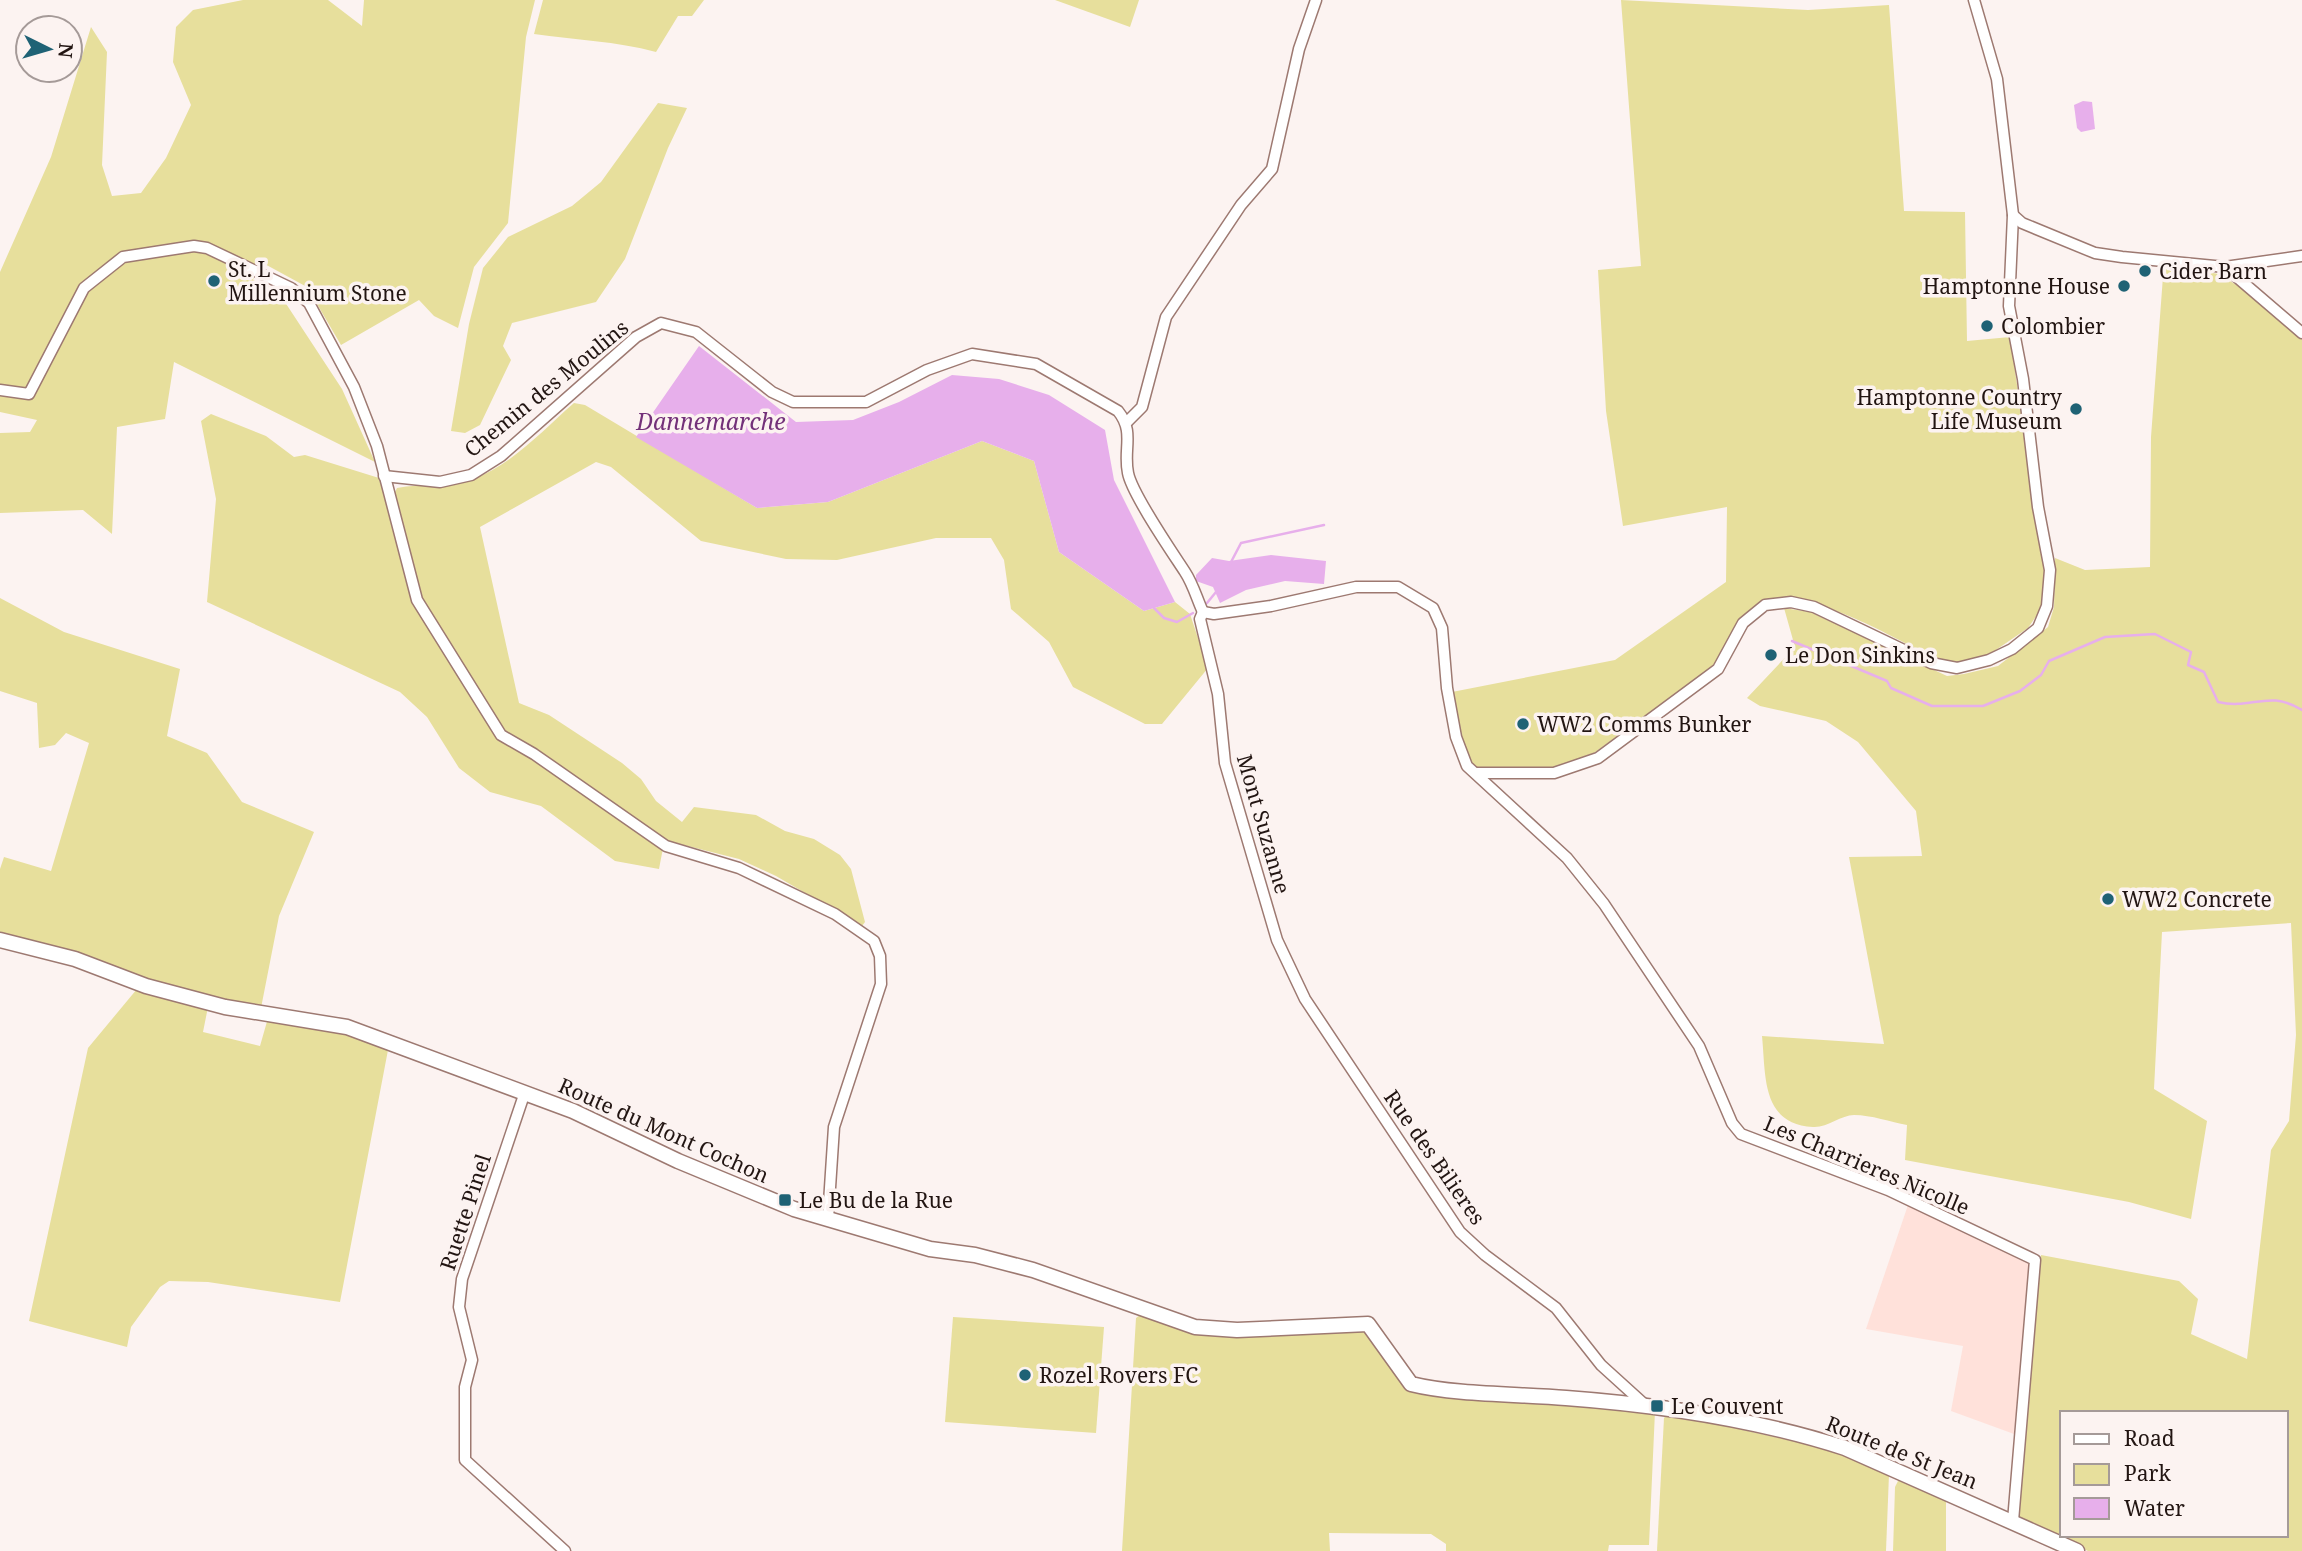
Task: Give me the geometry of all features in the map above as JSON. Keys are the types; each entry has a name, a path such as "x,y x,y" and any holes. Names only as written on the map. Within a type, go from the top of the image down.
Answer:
{"main road":[{"name":"Route du Mont Cochon","path":"0,940 75,959 146,986 225,1007 347,1027 573,1111 678,1161 794,1209 930,1249 975,1255 1033,1270 1195,1327 1237,1329 1368,1324 1411,1384"},
{"name":"Route de St Jean","path":"1411,1384 1644,1404 1817,1439 1845,1448 2077,1551"}],"street":[{"path":"1316,0 1299,49 1272,169 1241,205 1167,317 1142,407 1127,422 1128,474 1172,556 1187,574 1203,612 1214,614 1272,606 1356,587 1398,587 1433,608 1442,628 1447,688 1456,737 1467,766 1476,774 1554,773 1598,758 1718,669 1743,623 1765,606 1778,602 1814,607 1931,663 1957,668 1990,660 2012,649 2038,628 2047,606 2050,570 2038,507 2023,379 2009,306 2013,215 1997,79 1974,0"},
{"path":"2013,215 2022,223 2095,253 2225,267 2302,256"},
{"path":"0,390 29,394 84,288 123,257 194,246 207,248 291,288 309,303 354,387 377,446 417,600 501,735 534,754 666,846 739,868 835,914 874,941 880,956 881,984 835,1127 828,1218"},
{"path":"2225,267 2302,333"},
{"name":"Chemin des Moulins","path":"384,476 440,482 471,475 501,456 636,337 661,323 696,332 772,392 793,401 866,402 927,370 972,354 1036,364 1118,411 1127,422"},
{"name":"Mont Suzanne","path":"1203,612 1200,619 1218,694 1225,763 1277,940 1305,999"},
{"name":"Les Charrieres Nicolle","path":"1476,774 1567,858 1604,904 1699,1046 1732,1123 1741,1134 1888,1190 2035,1260 2013,1521"},
{"name":"Rue des Bilieres","path":"1305,999 1460,1232 1485,1255 1556,1308 1601,1364 1644,1404"},
{"name":"Ruette Pinel","path":"525,1092 461,1279 459,1307 472,1360 465,1387 465,1460 565,1551"}],"shaded area":[{"path":"1908,1205 2026,1260 2030,1266 2014,1434 1951,1411 1963,1346 1866,1329"}],"green space":[{"path":"243,0 328,0 362,26 364,0 535,0 526,37 508,223 474,267 458,328 434,316 419,300 341,345 307,287 261,262 253,280 277,290 342,389 375,462 174,362 165,419 117,427 112,534 83,510 0,513 0,433 30,432 37,420 0,412 0,272 51,157 73,84 84,84 84,50 91,27 107,52 102,165 112,196 141,193 166,158 191,105 173,62 176,27 193,10"},
{"path":"543,0 704,0 692,16 678,16 656,52 611,43 534,34"},
{"path":"1055,0 1139,0 1130,27"},
{"path":"1621,0 1808,10 1889,5 1904,211 1965,212 1967,341 2010,337 2045,575 2041,609 2028,628 1987,656 1957,662 1936,659 1870,625 1816,604 1790,599 1768,601 1751,610 1707,671 1594,753 1551,768 1478,769 1471,763 1462,745 1452,692 1615,660 1726,582 1727,507 1623,526 1606,411 1598,270 1641,266"},
{"path":"658,103 687,108 668,148 625,259 596,302 512,323 503,346 511,360 480,425 465,433 451,431 469,324 483,268 508,237 572,206 601,182"},
{"path":"2164,263 2218,274 2245,290 2302,338 2302,1551 2088,1551 2017,1518 2041,1255 2179,1281 2198,1299 2191,1334 2247,1359 2271,1150 2289,1121 2296,1035 2291,923 2162,932 2154,1089 2207,1121 2191,1219 2129,1202 1905,1160 1907,1125 1854,1115 1818,1127 1796,1124 1784,1117 1775,1107 1766,1082 1762,1036 1884,1044 1849,857 1922,856 1916,811 1858,742 1826,721 1760,706 1747,698 1795,647 1784,608 1810,612 1947,676 1998,666 2048,627 2054,607 2055,558 2085,570 2150,567 2151,437"},
{"path":"574,403 585,405 757,508 828,502 982,441 1034,461 1059,552 1144,611 1175,602 1190,614 1208,668 1162,724 1145,724 1073,687 1049,642 1011,609 1004,560 991,538 936,538 837,560 786,559 701,541 611,467 596,462 480,527 519,703 549,715 622,763 641,779 656,801 682,822 694,807 756,815 785,831 814,839 840,855 851,869 865,922 862,926 776,876 739,859 668,841 505,732 422,599 394,494 397,488 454,484 487,473 527,446"},
{"path":"211,414 266,436 294,457 305,455 379,478 415,602 498,737 553,770 663,848 659,869 615,861 541,806 490,792 459,768 427,717 400,692 207,602 216,499 201,421"},
{"path":"0,598 64,632 180,669 167,736 207,753 242,802 314,832 279,916 261,1008 166,987 51,946 0,935 0,869 4,857 51,871 89,743 66,733 55,745 39,748 37,703 0,691"},
{"path":"137,989 208,1007 203,1032 260,1046 268,1018 336,1029 388,1050 340,1302 208,1282 169,1281 160,1287 131,1327 127,1347 29,1321 88,1048"},
{"path":"1140,1315 1197,1331 1356,1329 1367,1332 1405,1385 1655,1411 1649,1545 1609,1545 1608,1551 1446,1551 1446,1544 1431,1534 1329,1533 1330,1551 1122,1551 1136,1318"},
{"name":"Rozel Rovers FC","path":"953,1317 1104,1327 1096,1433 945,1422"},
{"path":"1668,1413 1846,1453 1889,1474 1886,1551 1657,1551 1664,1418"},
{"path":"1899,1479 1946,1500 1946,1551 1893,1551 1895,1487"}],"water":[{"path":"2083,101 2092,102 2095,129 2081,132 2077,128 2074,105"},
{"name":"Dannemarche","path":"699,346 796,422 853,420 899,402 952,375 999,379 1049,395 1105,430 1114,480 1175,602 1144,611 1059,552 1034,461 982,441 828,502 757,508 636,437"},
{"path":"1271,555 1326,561 1324,584 1285,581 1246,590 1220,603 1213,587 1196,581 1196,575 1212,558 1229,561"}],"waterway":[{"path":"1230,564 1241,543 1324,525"},
{"path":"1207,603 1216,592"},
{"path":"1154,608 1164,618 1177,622 1193,613"},
{"path":"1792,641 1887,681 1891,688 1932,706 1983,706 2020,691 2041,675 2049,661 2105,637 2155,634 2191,652 2188,665 2204,672 2218,702 2241,704 2270,700 2290,704 2302,710"}],"place":[{"name":"Cider Barn","path":"2145,271"},
{"name":"St. L Millennium Stone","path":"214,281"},
{"name":"Hamptonne House","path":"2124,286"},
{"name":"Colombier","path":"1987,326"},
{"name":"Hamptonne Country Life Museum","path":"2076,409"},
{"name":"Le Don Sinkins","path":"1771,655"},
{"name":"WW2 Comms Bunker","path":"1523,724"},
{"name":"WW2 Concrete","path":"2108,899"},
{"name":"Le Bu de la Rue","path":"785,1200"},
{"name":"Rozel Rovers FC","path":"1025,1375"},
{"name":"Le Couvent","path":"1657,1406"}]}
